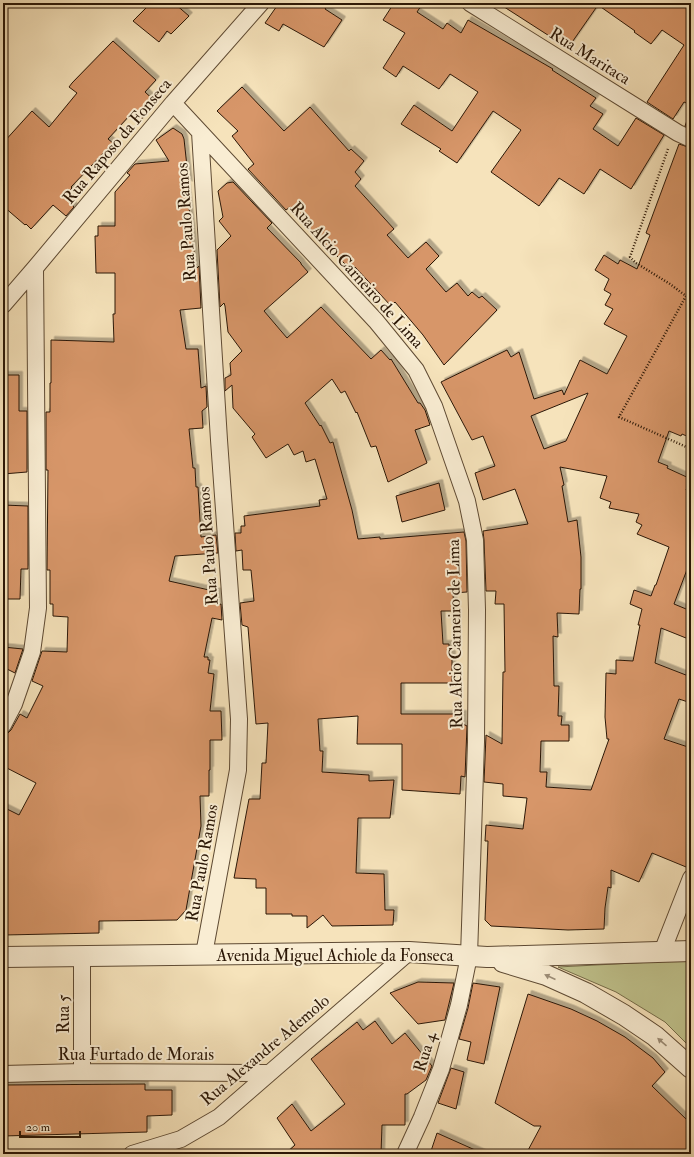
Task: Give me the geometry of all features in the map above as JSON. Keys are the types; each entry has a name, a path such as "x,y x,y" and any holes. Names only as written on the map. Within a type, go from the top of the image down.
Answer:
{"street":[{"name":"Rua Raposo da Fonseca","path":"3,305 173,103 261,3"},
{"name":"Rua Maritaca","path":"470,3 684,136"},
{"name":"Rua Alcio Carneiro de Lima","path":"173,103 376,321 416,370 434,406 467,501 475,540 477,610 476,742 478,956"},
{"name":"Rua Paulo Ramos","path":"200,132 219,440 240,719 238,770 204,954"},
{"path":"3,725 14,704 32,652 38,608 35,268"},
{"path":"662,952 691,878"},
{"name":"Avenida Miguel Achiole da Fonseca","path":"3,956 409,952 478,956 691,951"},
{"name":"Rua Alexandre Ademolo","path":"132,1154 181,1139 219,1117 409,952"},
{"name":"Rua 5","path":"82,956 82,1072"},
{"path":"478,956 546,975 586,993 655,1036 691,1068"},
{"name":"Rua 4","path":"405,1154 422,1117 441,1069 459,1005 478,956"},
{"name":"Rua Furtado de Morais","path":"3,1074 82,1072 269,1073"}],"path":[{"path":"684,136 670,144 630,257 636,263 670,284 686,296 619,416 691,449"}],"green space":[{"path":"691,960 691,1048 665,1022 616,992 558,967"}],"building":[{"path":"151,3 174,3 189,16 171,34 167,31 159,42 133,21"},
{"path":"279,3 329,3 325,9 342,20 324,47 283,24 279,31 265,23"},
{"path":"394,3 423,3 417,12 443,29 447,23 461,33 468,20 553,69 552,70 596,98 590,106 603,114 593,129 618,146 636,118 664,135 631,189 600,169 584,194 559,178 539,206 491,172 521,130 493,111 457,163 439,151 441,149 401,124 414,105 452,131 478,92 450,74 439,89 403,66 396,77 383,68 405,33 383,20"},
{"path":"498,3 691,3 691,105 684,102 673,119 647,102 684,45 662,30 651,44 598,5 568,48"},
{"path":"113,41 156,80 145,92 156,102 139,122 131,114 108,139 113,143 71,187 72,188 65,196 74,207 66,216 53,205 31,229 3,206 3,143 32,111 49,127 77,93 69,87"},
{"path":"242,87 284,131 310,107 349,151 351,149 364,161 355,172 361,179 355,186 394,229 387,235 408,258 426,242 439,256 426,269 446,292 457,283 468,296 472,292 479,298 482,296 497,310 444,365 423,335 395,302 391,306 355,267 351,270 290,207 286,210 248,169 254,164 232,136 238,131 217,111"},
{"path":"689,115 691,115 691,129 685,126"},
{"path":"173,128 182,134 184,139 189,185 186,181 196,269 199,266 201,308 180,310 186,349 198,349 201,388 206,386 207,407 202,411 203,428 189,429 193,468 195,468 196,487 198,487 201,537 216,535 218,553 175,556 169,581 218,592 218,605 221,604 222,620 212,618 204,657 208,657 208,660 210,660 208,673 214,674 210,711 221,711 222,740 210,740 209,796 200,796 201,826 186,910 177,920 99,921 99,933 4,935 3,807 19,815 36,783 3,766 3,734 8,733 11,730 20,714 27,718 43,686 32,681 42,651 67,652 68,617 53,616 53,604 50,604 50,570 47,570 48,470 46,470 46,412 50,412 51,340 114,342 113,314 115,314 115,273 96,273 95,236 98,236 98,226 115,226 115,192 130,175 127,173 135,164 169,161 156,140"},
{"path":"679,144 691,148 691,438 669,431 658,462 668,466 667,468 691,479 686,490 691,492 691,559 674,604 691,611 691,640 661,628 655,663 691,677 691,703 679,699 664,739 691,748 691,869 652,853 639,882 611,870 611,888 608,887 604,929 568,930 491,926 485,920 488,841 485,841 486,825 523,829 527,798 503,796 503,784 484,782 486,735 502,744 503,672 505,672 504,604 495,604 496,591 486,591 483,531 528,524 515,489 483,500 475,473 495,466 483,436 472,440 441,382 507,350 511,357 519,352 534,399 562,390 564,395 580,360 607,374 627,336 604,324 613,309 605,305 611,294 604,290 609,279 595,270 604,255 618,264 620,260 637,269 650,235 646,233","holes":["588,393 566,441 544,449 531,416","560,467 607,476 600,498 611,502 609,508 639,514 636,522 642,525 637,534 669,547 651,596 634,590 630,604 642,609 638,625 640,625 633,661 616,660 616,674 606,673 605,717 607,739 609,739 591,790 546,787 547,772 540,772 541,741 569,741 569,725 561,725 562,716 558,716 559,686 554,686 553,636 558,637 557,613 579,614 581,589 581,557 577,520 568,522 562,486 564,485"]},
{"path":"233,182 272,223 267,228 308,272 264,311 287,338 321,307 371,359 381,350 390,360 391,359 418,403 420,403 425,410 430,425 415,430 427,463 388,482 376,446 371,447 357,412 356,413 345,391 341,393 332,379 305,403 320,426 321,425 330,443 333,442 352,510 358,539 380,537 380,539 464,532 466,541 467,592 453,593 454,611 441,611 443,644 449,644 449,654 452,654 452,683 401,683 401,714 463,714 463,724 467,726 465,777 461,776 460,794 402,790 402,744 357,744 358,716 318,719 320,751 323,751 322,772 369,775 369,781 394,780 390,818 358,818 356,873 384,874 385,910 394,910 393,925 332,926 323,915 307,928 307,916 292,916 292,914 266,914 266,888 256,888 256,879 234,878 249,799 260,799 262,763 266,763 268,723 256,724 248,627 242,625 240,603 254,601 251,570 243,570 242,550 236,551 235,533 241,533 241,526 245,526 244,516 320,506 319,500 327,499 315,459 306,462 303,451 294,455 288,444 266,458 252,437 255,434 233,408 232,385 225,391 225,378 231,375 230,363 242,351 228,332 224,303 220,307 217,250 231,236 219,221 223,217 218,191 227,183"},
{"path":"3,375 19,375 19,411 27,411 27,472 3,474"},
{"path":"439,483 445,510 402,522 396,496"},
{"path":"3,505 28,506 28,569 21,569 20,599 3,599"},
{"path":"3,647 23,649 15,673 3,667"},
{"path":"418,982 454,983 445,1020 418,1024 390,993"},
{"path":"473,983 500,987 484,1064 467,1060 471,1042 459,1039 468,1008"},
{"path":"528,994 571,1009 597,1021 625,1037 653,1058 665,1072 652,1086 687,1120 691,1128 691,1154 526,1154 541,1126 534,1126 495,1103"},
{"path":"375,1021 392,1044 405,1033 432,1066 426,1080 405,1094 405,1125 382,1125 381,1154 285,1154 295,1145 277,1118 292,1104 311,1131 345,1104 311,1059 357,1022 363,1030"},
{"path":"451,1068 464,1072 456,1109 438,1103"},
{"path":"145,1084 145,1090 172,1090 172,1115 147,1116 147,1132 3,1136 3,1085"},
{"path":"437,1133 484,1154 430,1154"}]}
